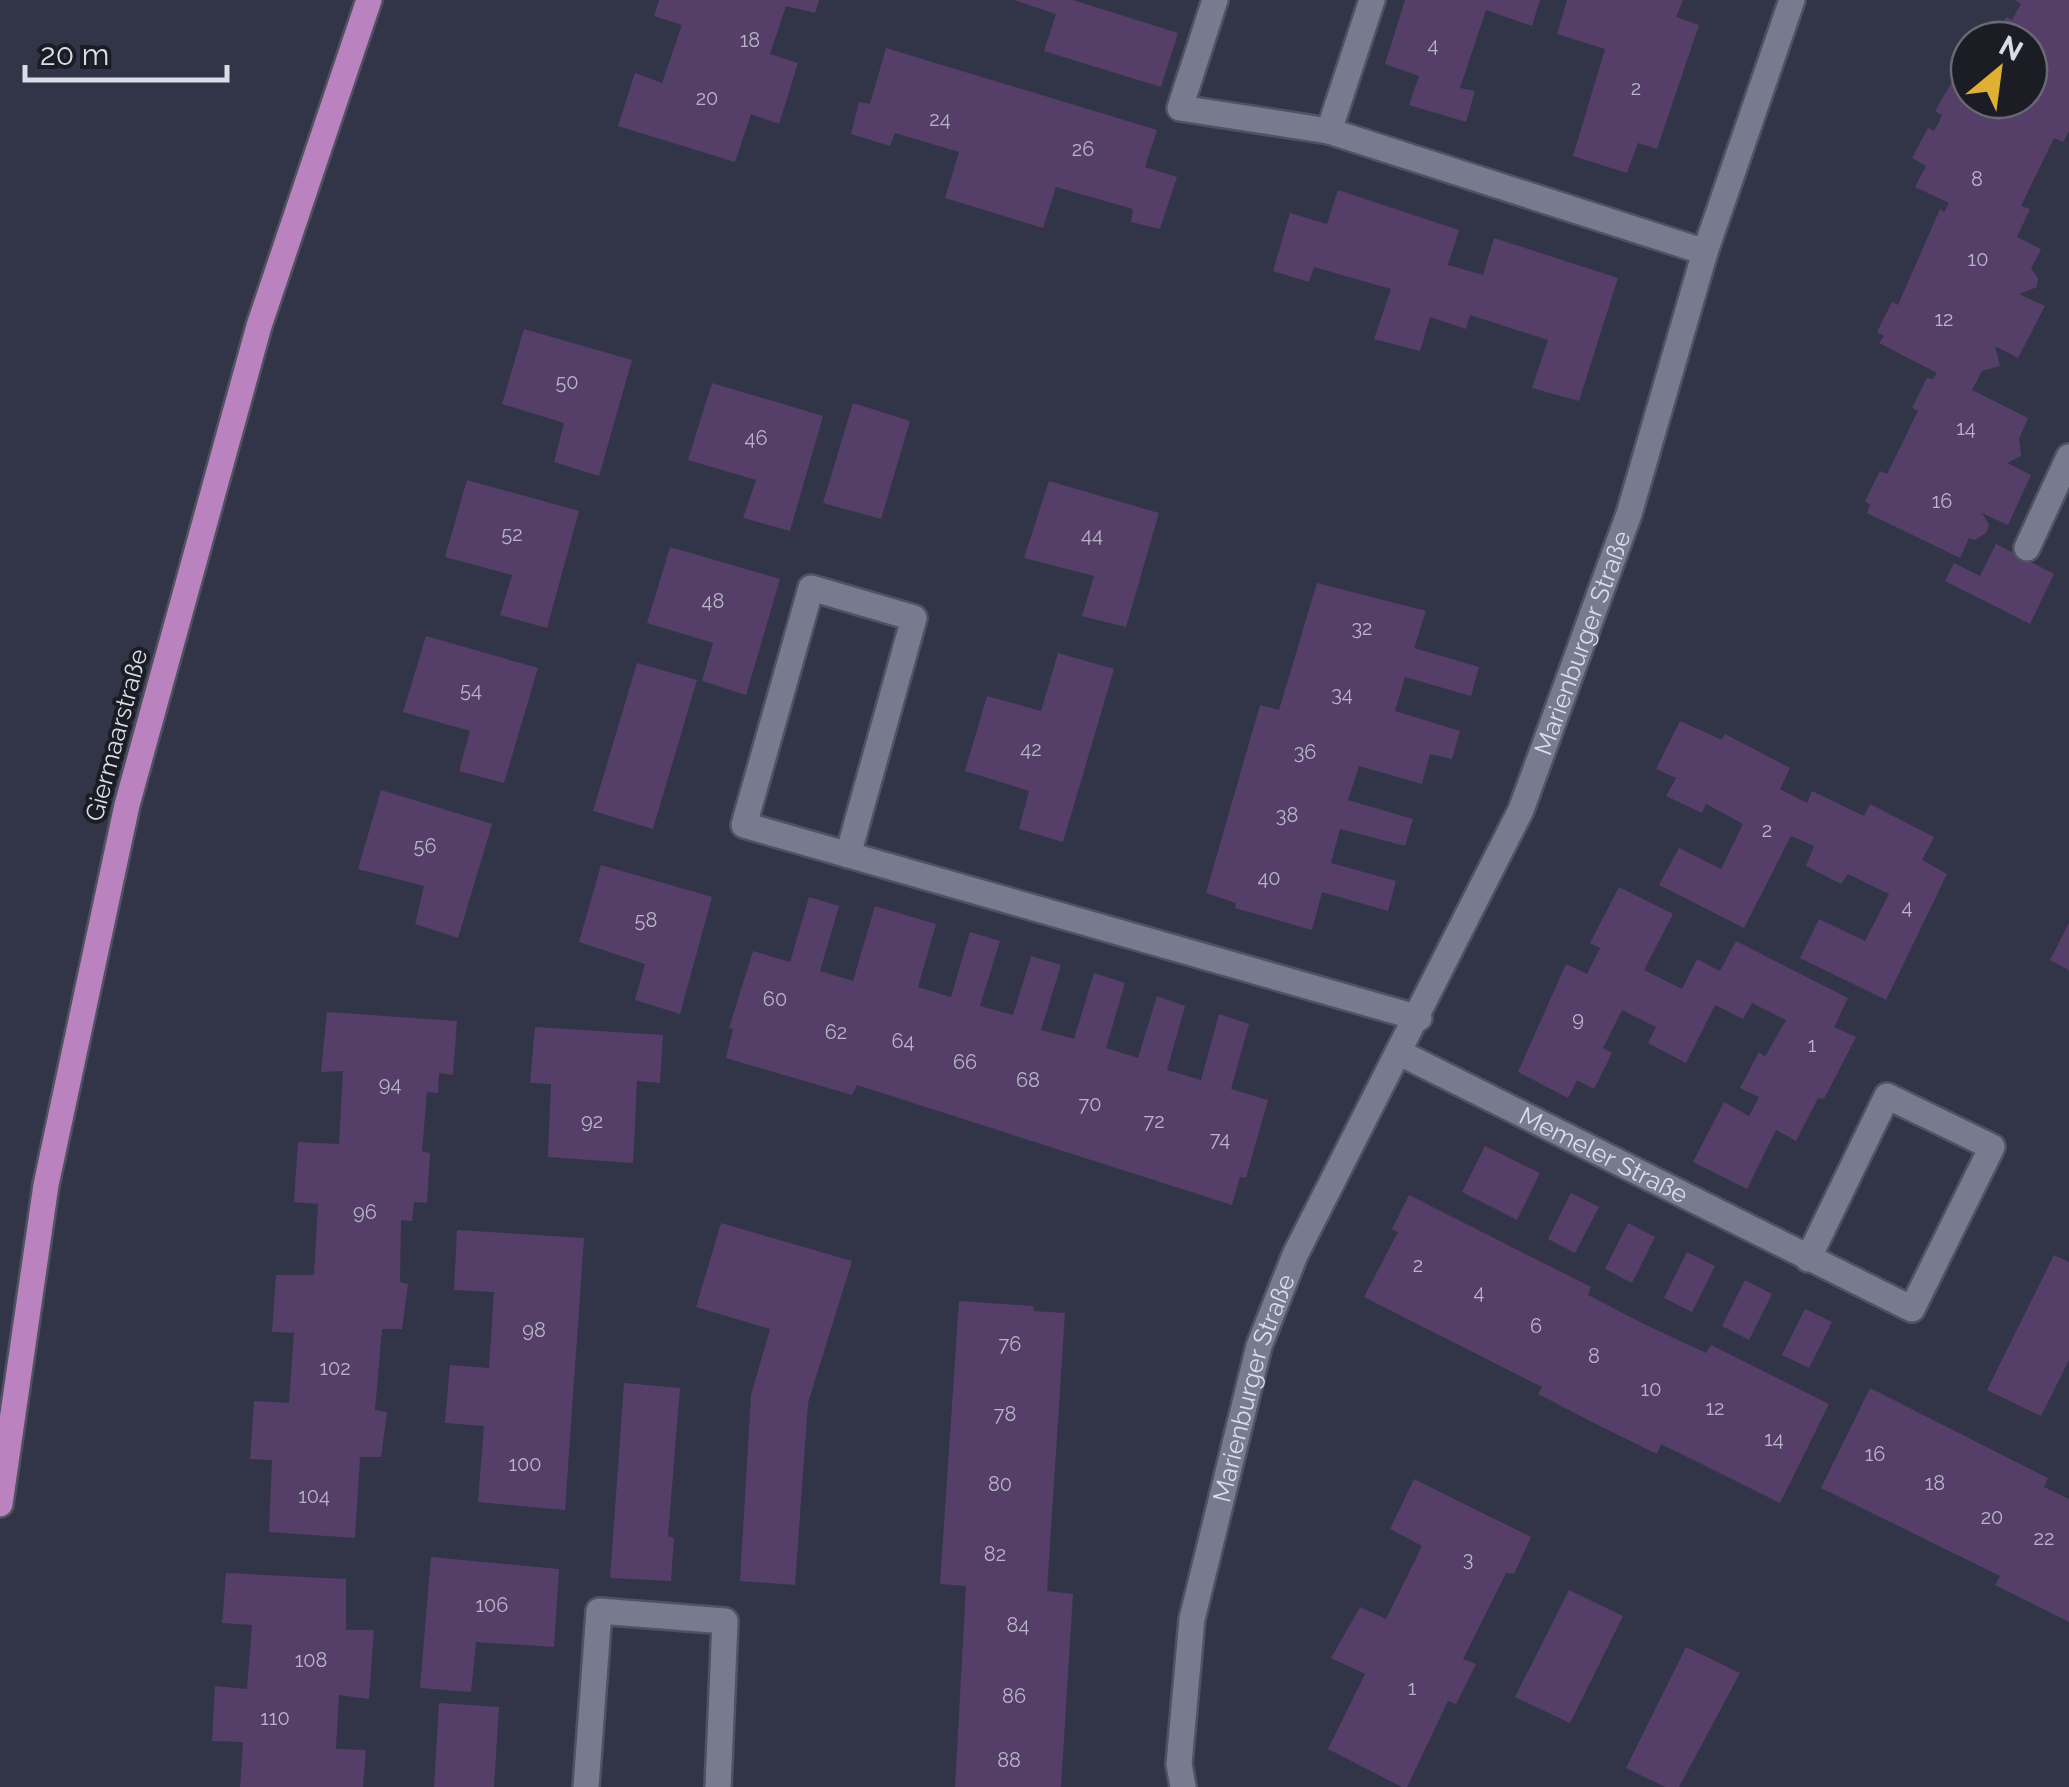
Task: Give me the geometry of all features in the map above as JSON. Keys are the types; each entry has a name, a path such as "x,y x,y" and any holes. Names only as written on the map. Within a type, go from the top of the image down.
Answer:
{"main road":[{"name":"Giermaarstraße","path":"0,1504 46,1184 127,804 259,326 369,0"}],"street":[{"path":"1215,0 1180,108 1329,131 1705,252"},
{"path":"1329,131 1372,0"},
{"name":"Marienburger Straße","path":"1183,1787 1179,1764 1192,1619 1247,1382 1295,1255 1522,810 1629,514 1705,252 1792,0"},
{"path":"2027,548 2069,457"},
{"path":"848,854 914,618 811,588 744,825 1419,1018"},
{"name":"Memeler Straße","path":"1398,1052 1808,1259 1912,1309 1992,1147 1887,1096 1808,1259"},
{"path":"586,1787 600,1610 725,1621 718,1787"}],"building":[{"path":"659,0 819,0 815,13 786,6 770,54 798,63 779,124 751,114 735,162 618,126 635,73 662,83 682,25 654,16"},
{"path":"1014,0 1073,0 1178,33 1161,87 1044,51 1056,14"},
{"path":"1405,0 1540,0 1532,26 1486,10 1460,88 1475,91 1466,122 1409,105 1419,76 1385,64"},
{"path":"1567,0 1683,0 1676,17 1699,25 1657,149 1638,143 1627,173 1573,156 1605,49 1557,34"},
{"path":"2015,0 2069,0 2069,131 2063,142 2054,138 2021,206 2030,209 2017,237 2041,249 2031,269 2038,278 2037,287 2019,294 2045,306 2018,358 1995,346 2000,366 1982,371 1972,390 2028,418 2019,439 2021,456 2007,463 2031,475 2008,525 1982,513 1989,525 1986,533 1975,540 1969,538 1960,558 1867,513 1870,505 1865,501 1880,471 1887,474 1918,411 1912,408 1927,378 1933,379 1937,373 1879,343 1884,336 1877,332 1892,302 1898,305 1940,209 1944,212 1949,203 1915,187 1926,166 1912,158 1928,128 1934,131 1939,122 1942,115 1935,111 1949,87 1949,120 2049,120 2049,20 2012,20 2021,4"},
{"path":"886,48 1157,130 1145,167 1177,177 1160,229 1131,222 1133,209 1056,187 1043,228 945,198 959,152 895,133 890,146 851,134 859,102 870,104"},
{"path":"1338,190 1459,230 1448,265 1483,275 1494,238 1618,278 1579,401 1532,388 1548,340 1470,315 1466,329 1430,317 1420,351 1374,339 1391,289 1314,267 1309,282 1273,271 1290,213 1327,224"},
{"path":"524,329 632,360 599,476 554,462 564,423 502,404"},
{"path":"712,383 823,416 790,531 743,518 756,480 688,460"},
{"path":"853,403 910,421 881,519 823,503"},
{"path":"467,480 579,511 547,628 500,615 512,575 445,557"},
{"path":"1049,481 1159,513 1126,627 1082,616 1094,576 1024,558"},
{"path":"1996,544 2054,574 2030,624 1945,581 1954,563 1980,576"},
{"path":"670,547 780,579 746,695 702,681 713,643 647,623"},
{"path":"1317,583 1426,611 1414,648 1479,667 1471,696 1405,677 1395,711 1460,731 1452,759 1430,754 1422,784 1359,766 1348,800 1413,819 1405,846 1340,829 1331,863 1396,881 1388,911 1322,892 1312,930 1235,908 1236,903 1206,893 1260,705 1279,710"},
{"path":"426,636 538,668 504,783 459,771 470,731 403,712"},
{"path":"1058,653 1114,669 1063,842 1019,829 1029,791 965,771 987,696 1041,711"},
{"path":"637,663 697,680 653,829 593,811"},
{"path":"1680,721 1722,740 1725,734 1790,768 1780,789 1807,803 1812,791 1864,816 1870,804 1934,837 1922,860 1947,874 1886,1000 1800,958 1819,919 1865,941 1889,894 1848,874 1841,884 1806,866 1814,846 1791,836 1744,928 1659,885 1679,848 1721,869 1743,824 1706,804 1702,813 1666,796 1676,778 1656,769"},
{"path":"381,790 492,824 458,938 415,924 424,886 358,869"},
{"path":"601,865 712,897 680,1014 635,1000 645,964 579,942"},
{"path":"1619,887 1673,914 1644,970 1682,989 1697,959 1720,971 1736,941 1848,998 1834,1027 1856,1037 1824,1099 1818,1098 1796,1141 1776,1130 1747,1189 1693,1162 1724,1102 1749,1116 1759,1097 1740,1088 1759,1052 1765,1057 1786,1020 1752,1003 1743,1019 1715,1005 1686,1063 1648,1043 1656,1027 1622,1010 1603,1048 1612,1053 1594,1089 1577,1080 1568,1098 1518,1072 1566,964 1587,974 1600,948 1590,943"},
{"path":"809,897 839,906 820,971 853,981 875,906 936,924 918,987 951,997 970,932 1000,941 980,1006 1013,1015 1031,956 1061,965 1041,1030 1074,1039 1094,973 1125,983 1106,1048 1138,1058 1157,996 1185,1006 1167,1070 1201,1080 1219,1014 1249,1024 1231,1089 1268,1100 1246,1178 1240,1177 1232,1205 857,1085 852,1095 726,1058 733,1029 729,1028 753,951 790,962"},
{"path":"2069,923 2069,970 2050,960"},
{"path":"327,1012 457,1021 453,1075 439,1073 438,1093 427,1092 422,1151 430,1153 427,1203 414,1202 412,1221 401,1220 400,1282 408,1284 402,1329 382,1329 375,1410 387,1412 381,1457 360,1457 355,1538 269,1532 272,1460 250,1459 254,1401 289,1403 294,1333 272,1332 276,1275 314,1275 318,1204 294,1202 298,1142 339,1144 343,1071 321,1072"},
{"path":"535,1027 663,1035 660,1083 637,1081 633,1163 548,1157 551,1084 530,1083"},
{"path":"1485,1146 1540,1173 1517,1220 1462,1192"},
{"path":"1571,1193 1599,1207 1575,1253 1548,1239"},
{"path":"1409,1195 1591,1287 1588,1295 1646,1325 1706,1353 1711,1345 1829,1404 1780,1503 1661,1444 1657,1454 1596,1424 1538,1394 1542,1387 1364,1297 1398,1232 1392,1229"},
{"path":"721,1223 852,1261 808,1403 795,1585 740,1581 751,1395 770,1329 696,1307"},
{"path":"1628,1223 1655,1237 1632,1283 1605,1269"},
{"path":"457,1230 584,1238 565,1510 478,1502 484,1426 445,1423 450,1365 489,1368 494,1292 454,1290"},
{"path":"1687,1252 1715,1266 1692,1312 1664,1298"},
{"path":"2054,1255 2069,1262 2069,1360 2041,1416 1987,1390"},
{"path":"1745,1280 1772,1294 1749,1340 1722,1326"},
{"path":"959,1301 1033,1306 1034,1311 1065,1313 1047,1591 1073,1594 1061,1787 955,1787 966,1586 940,1584"},
{"path":"1805,1309 1832,1322 1809,1368 1782,1355"},
{"path":"624,1383 680,1388 668,1536 674,1538 671,1581 610,1578"},
{"path":"1870,1388 2048,1478 2044,1487 2069,1499 2069,1622 1995,1585 2000,1576 1821,1488"},
{"path":"1414,1479 1531,1537 1514,1574 1506,1573 1463,1659 1476,1664 1456,1704 1448,1701 1407,1787 1402,1787 1328,1749 1365,1674 1331,1658 1360,1607 1386,1619 1422,1546 1390,1529"},
{"path":"431,1557 559,1569 554,1647 476,1642 471,1692 420,1688"},
{"path":"226,1573 346,1579 346,1630 374,1630 369,1699 339,1695 336,1749 366,1750 363,1787 240,1787 243,1742 212,1741 215,1686 247,1689 252,1625 222,1623"},
{"path":"1569,1590 1623,1616 1570,1723 1515,1697"},
{"path":"1686,1647 1740,1673 1679,1787 1665,1787 1626,1768"},
{"path":"439,1703 499,1707 494,1787 434,1787"}]}
